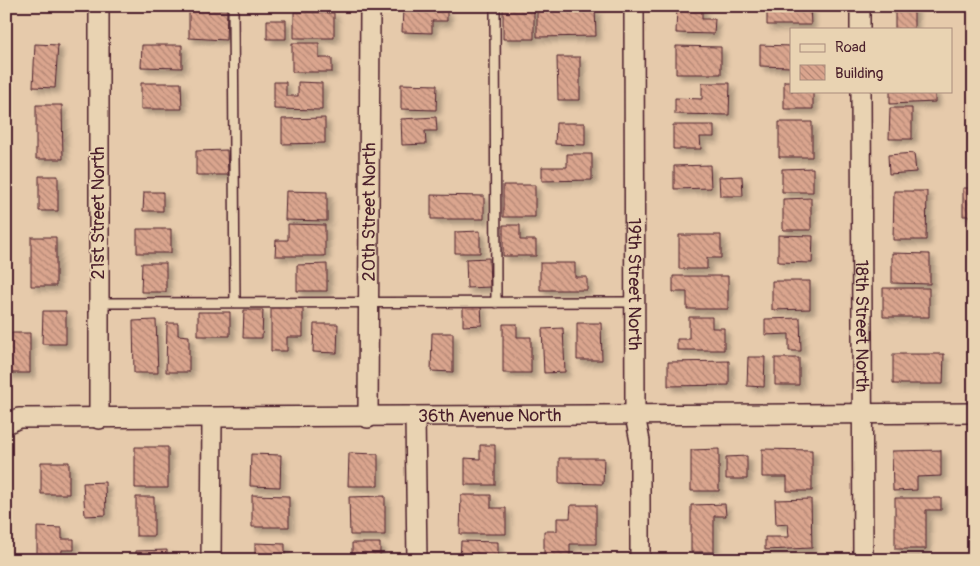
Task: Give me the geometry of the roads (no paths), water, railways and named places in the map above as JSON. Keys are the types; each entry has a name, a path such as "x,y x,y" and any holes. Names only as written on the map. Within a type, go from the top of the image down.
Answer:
{"street":[{"name":"21st Street North","path":"99,6 99,419"},
{"name":"20th Street North","path":"368,418 370,6"},
{"name":"19th Street North","path":"634,6 635,416 640,441 640,560"},
{"path":"860,6 860,28"},
{"name":"18th Street North","path":"861,92 863,560"},
{"name":"36th Avenue North","path":"6,424 19,418 368,418 974,413"},
{"path":"415,417 417,560"},
{"path":"211,560 212,418"}],"lane":[{"path":"233,6 235,303"},
{"path":"495,6 496,303"},
{"path":"99,303 369,304 635,302"}]}
